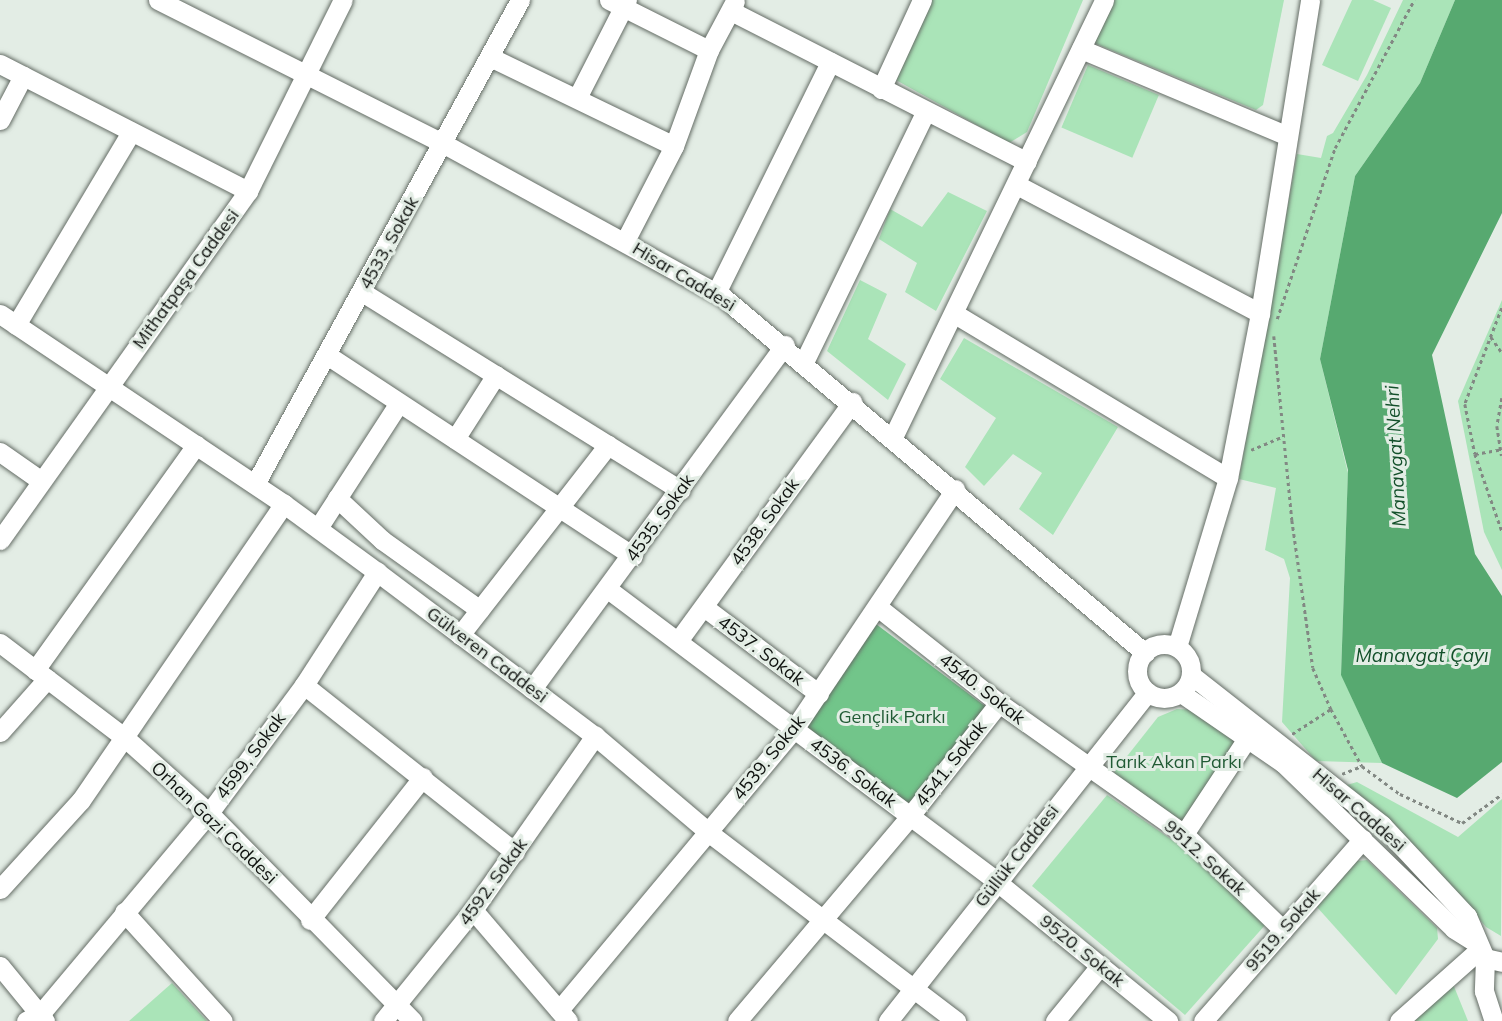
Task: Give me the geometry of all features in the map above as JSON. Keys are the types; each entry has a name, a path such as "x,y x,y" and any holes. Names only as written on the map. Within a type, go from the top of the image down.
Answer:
{"street":[{"name":"Hisar Caddesi","path":"158,0 307,72 625,241 716,293 785,345 1145,653"},
{"path":"193,18 202,0"},
{"name":"Mithatpaşa Caddesi","path":"0,540 40,480 248,191 343,0"},
{"name":"4533, Sokak","path":"255,484 492,58 520,0"},
{"path":"881,89 922,0"},
{"path":"893,437 955,314 1104,0"},
{"path":"1177,648 1228,478 1260,313 1286,135 1310,0"},
{"path":"577,98 620,2 709,50"},
{"path":"625,241 674,146 709,50 733,5 830,62 1027,162"},
{"path":"1081,49 1286,135"},
{"path":"492,58 674,146"},
{"path":"716,293 830,62"},
{"path":"0,64 248,191"},
{"path":"0,120 23,76"},
{"path":"804,362 926,111"},
{"path":"8,319 131,132"},
{"path":"1017,185 1260,313"},
{"path":"362,292 680,490"},
{"path":"955,314 1228,478"},
{"name":"Gülveren Caddesi","path":"8,319 318,528 595,736 708,832 910,993 956,1021"},
{"name":"4535. Sokak","path":"532,689 609,590 785,345"},
{"path":"327,355 633,556"},
{"path":"455,439 496,375"},
{"name":"4538. Sokak","path":"678,640 852,402"},
{"path":"318,528 399,403"},
{"path":"0,732 195,445"},
{"path":"460,635 608,445"},
{"path":"0,452 40,480"},
{"name":"4539. Sokak","path":"564,1016 708,832 794,729 879,608 955,488"},
{"path":"337,498 382,540 480,610"},
{"path":"0,889 81,800 284,504"},
{"name":"4599, Sokak","path":"38,1018 209,813 304,685 377,572"},
{"name":"4536. Sokak","path":"609,590 996,881"},
{"name":"4537. Sokak","path":"704,607 819,694"},
{"name":"4540. Sokak","path":"879,608 999,703 1087,768"},
{"name":"Orhan Gazi Caddesi","path":"0,643 124,737 209,813 310,920 413,1021"},
{"path":"1161,644 1177,648 1189,661 1191,675 1181,693 1168,698 1148,692 1138,674 1145,653 1161,644"},
{"name":"Hisar Caddesi","path":"1191,675 1382,825 1428,871 1467,916 1485,953"},
{"path":"304,685 515,852"},
{"name":"Güllük Caddesi","path":"888,1021 1148,692"},
{"path":"1181,693 1248,737 1363,839 1454,929 1485,953"},
{"name":"4541. Sokak","path":"737,1021 911,816 999,703"},
{"name":"4592. Sokak","path":"383,1021 399,1005 473,910 595,736"},
{"path":"1184,834 1248,737"},
{"name":"9512. Sokak","path":"1087,768 1184,834 1283,930"},
{"path":"310,920 423,777"},
{"name":"9519. Sokak","path":"1203,1021 1363,839"},
{"name":"9520. Sokak","path":"996,881 1168,1021"},
{"path":"473,910 564,1016"},
{"path":"124,912 223,1021"},
{"path":"1399,1021 1485,953"},
{"path":"1485,953 1483,991 1494,1021"},
{"path":"0,966 38,1018"},
{"path":"1055,1021 1100,966"},
{"name":"Gülveren Caddesi","path":"910,993 934,1021"}],"path":[{"path":"1414,0 1335,148 1273,330 1284,436 1314,668 1331,709 1362,766 1400,794 1462,823 1502,794"},
{"path":"1502,308 1465,404 1475,454 1502,531"},
{"path":"1491,337 1502,353"},
{"path":"1502,398 1498,406 1502,456"},
{"path":"1232,458 1284,436"},
{"path":"1475,454 1500,449"},
{"path":"1279,742 1331,709"}],"green space":[{"path":"932,0 1083,0 1027,132 1009,143 896,80"},
{"path":"1115,0 1284,0 1263,105 1256,110 1094,43"},
{"path":"1352,0 1373,0 1391,8 1358,81 1322,65"},
{"path":"1403,0 1455,0 1420,83 1355,176 1320,359 1348,473 1341,674 1382,763 1316,761 1282,722 1290,578 1284,559 1265,550 1276,488 1239,479 1297,154 1321,158 1327,136 1333,133 1367,75"},
{"path":"1088,65 1159,95 1132,158 1061,128"},
{"path":"948,192 987,211 936,311 905,292 917,263 879,239 890,209 922,227"},
{"path":"860,280 887,294 868,339 906,364 888,400 827,351"},
{"path":"1502,300 1502,570 1484,532 1458,401"},
{"path":"964,338 1118,427 1053,535 1019,509 1042,473 1013,454 984,486 965,467 996,418 940,379"},
{"name":"Gençlik Parkı","path":"876,624 986,707 909,810 798,727"},
{"name":"Tarık Akan Parkı","path":"1177,709 1199,710 1238,737 1184,825 1113,774 1158,717"},
{"path":"1357,782 1458,837 1502,799 1501,936 1486,927 1433,865 1375,809 1340,787"},
{"path":"1107,795 1178,844 1266,924 1185,1015 1032,886"},
{"path":"1367,860 1437,928 1438,939 1396,995 1316,906 1357,861"},
{"path":"172,983 207,1021 129,1021"},
{"path":"1453,984 1468,1021 1414,1021"}],"water":[{"name":"Manavgat Çayı","path":"1455,0 1502,0 1502,213 1432,355 1475,554 1502,596 1502,762 1457,798 1382,763 1341,675 1348,470 1320,359 1355,176 1420,83"}],"water label":[{"name":"Manavgat Nehri","path":"1396,456"}]}
